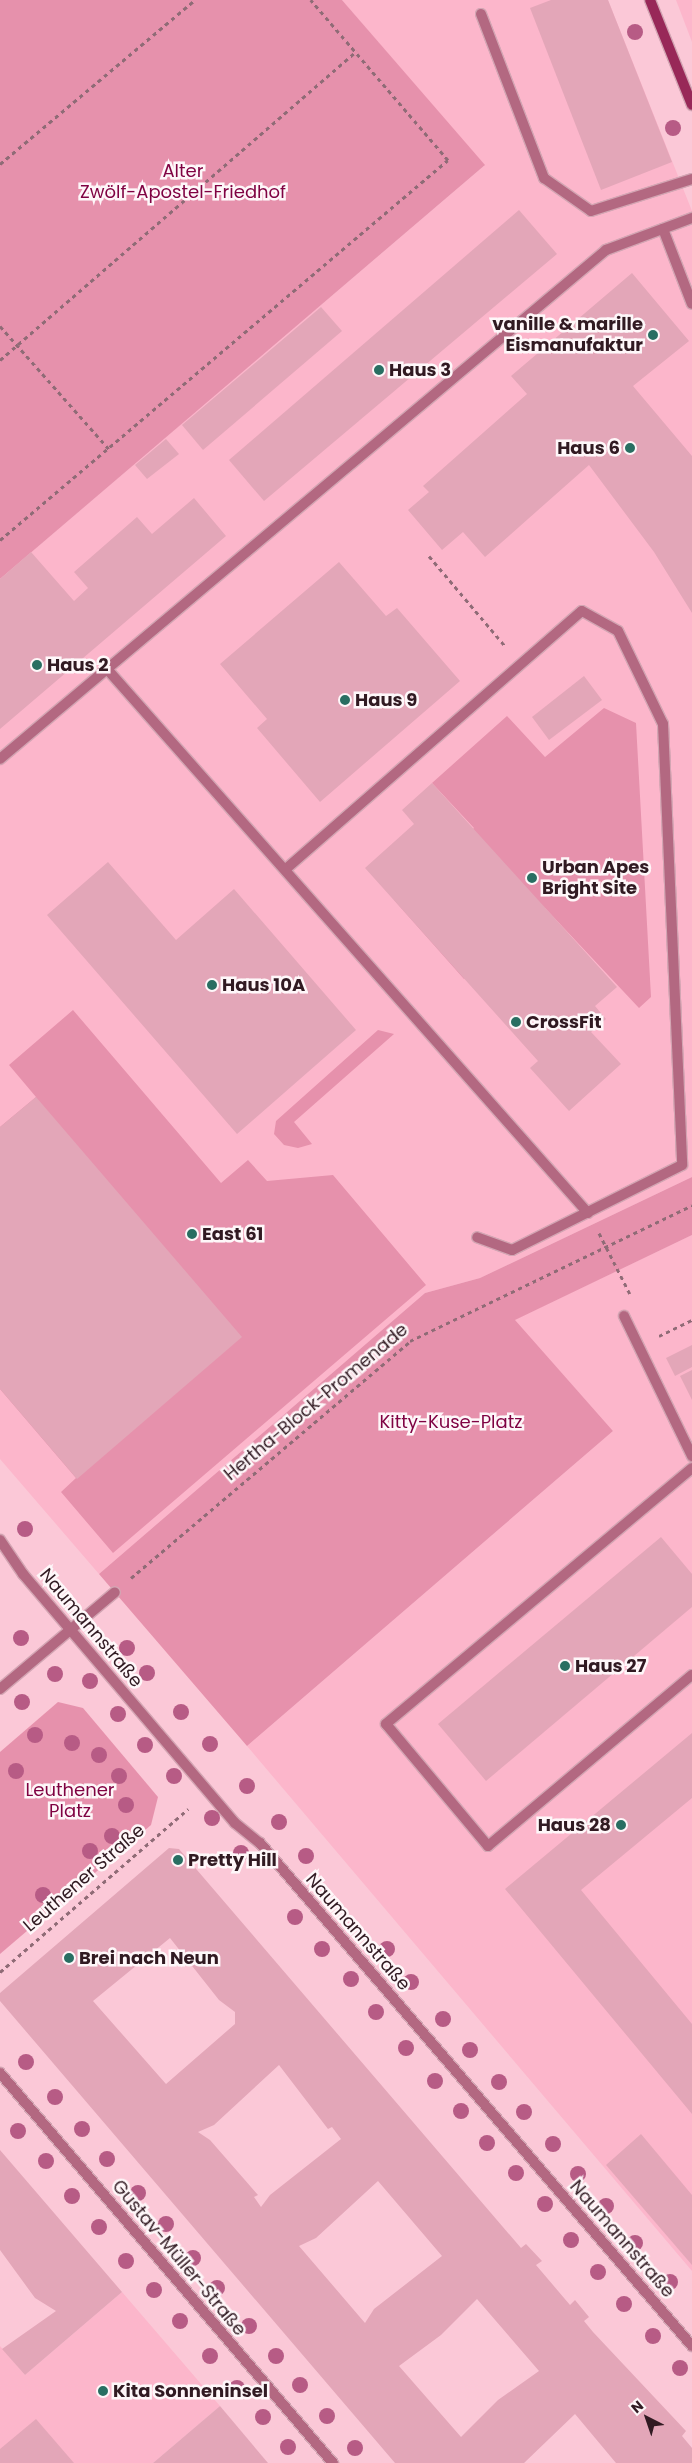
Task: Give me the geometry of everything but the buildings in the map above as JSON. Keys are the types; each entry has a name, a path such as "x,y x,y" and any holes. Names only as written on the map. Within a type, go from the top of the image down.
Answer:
{"street":[{"path":"650,0 692,105"},
{"path":"481,14 544,178 591,212 692,179"},
{"path":"0,759 606,250 692,218"},
{"path":"663,229 692,304"},
{"path":"286,868 582,611 618,631 663,724 682,1165 512,1250 477,1237"},
{"path":"107,669 286,868 588,1212"},
{"path":"624,1316 692,1456"},
{"path":"692,1468 386,1724 488,1846 692,1675"},
{"name":"Naumannstraße","path":"0,1540 70,1629 692,2346"},
{"path":"0,1689 115,1592"},
{"name":"Gustav-Müller-Straße","path":"0,2073 333,2463"}],"path":[{"path":"0,164 195,0"},
{"path":"0,540 448,160 357,51 311,0"},
{"path":"0,360 357,51"},
{"path":"0,326 109,449"},
{"path":"429,556 520,664"},
{"name":"Hertha-Block-Promenade","path":"115,1592 410,1341 692,1205"},
{"path":"606,1247 630,1295 624,1316"},
{"path":"638,1346 692,1320"},
{"name":"Leuthener Straße","path":"0,1972 188,1809"}],"shaded area":[{"path":"342,0 608,0 692,211 692,1177 480,1278 425,1293 99,1574 0,1459 0,579 484,166"},
{"path":"676,0 692,0 692,42"},
{"path":"692,1235 692,2271 247,1746 613,1431 514,1320"},
{"name":"Kita Sonneninsel","path":"122,2292 220,2406 153,2463 0,2463 0,2346 25,2375"}],"green space":[{"name":"Alter Zwölf-Apostel-Friedhof","path":"0,0 342,0 485,165 0,579"},
{"name":"Urban Apes Bright Site","path":"604,708 636,723 651,997 639,1008 545,908 464,979 394,900 474,828 432,783 507,716 545,757"},
{"name":"East 61","path":"73,1010 221,1183 248,1160 267,1181 333,1175 426,1285 113,1553 61,1492 76,1478 0,1389 0,1127 36,1097 9,1065"},
{"path":"378,1030 394,1034 294,1122 312,1144 298,1148 284,1145 274,1134 276,1121"},
{"name":"Kitty-Kuse-Platz","path":"692,1177 692,1235 515,1320 613,1431 247,1746 99,1574 425,1293 480,1278"},
{"name":"Leuthener Platz","path":"58,1702 83,1708 158,1797 151,1825 0,1954 0,1752"}],"place":[{"name":"vanille & marille Eismanufaktur","path":"653,335"},
{"name":"Haus 3","path":"379,370"},
{"name":"Haus 6","path":"630,448"},
{"name":"Haus 2","path":"37,665"},
{"name":"Haus 9","path":"345,700"},
{"name":"Urban Apes Bright Site","path":"532,878"},
{"name":"Haus 10A","path":"212,985"},
{"name":"CrossFit","path":"516,1022"},
{"name":"East 61","path":"192,1234"},
{"name":"Haus 27","path":"565,1666"},
{"name":"Haus 28","path":"621,1825"},
{"name":"Pretty Hill","path":"178,1860"},
{"name":"Brei nach Neun","path":"69,1958"},
{"name":"Kita Sonneninsel","path":"103,2391"}]}
